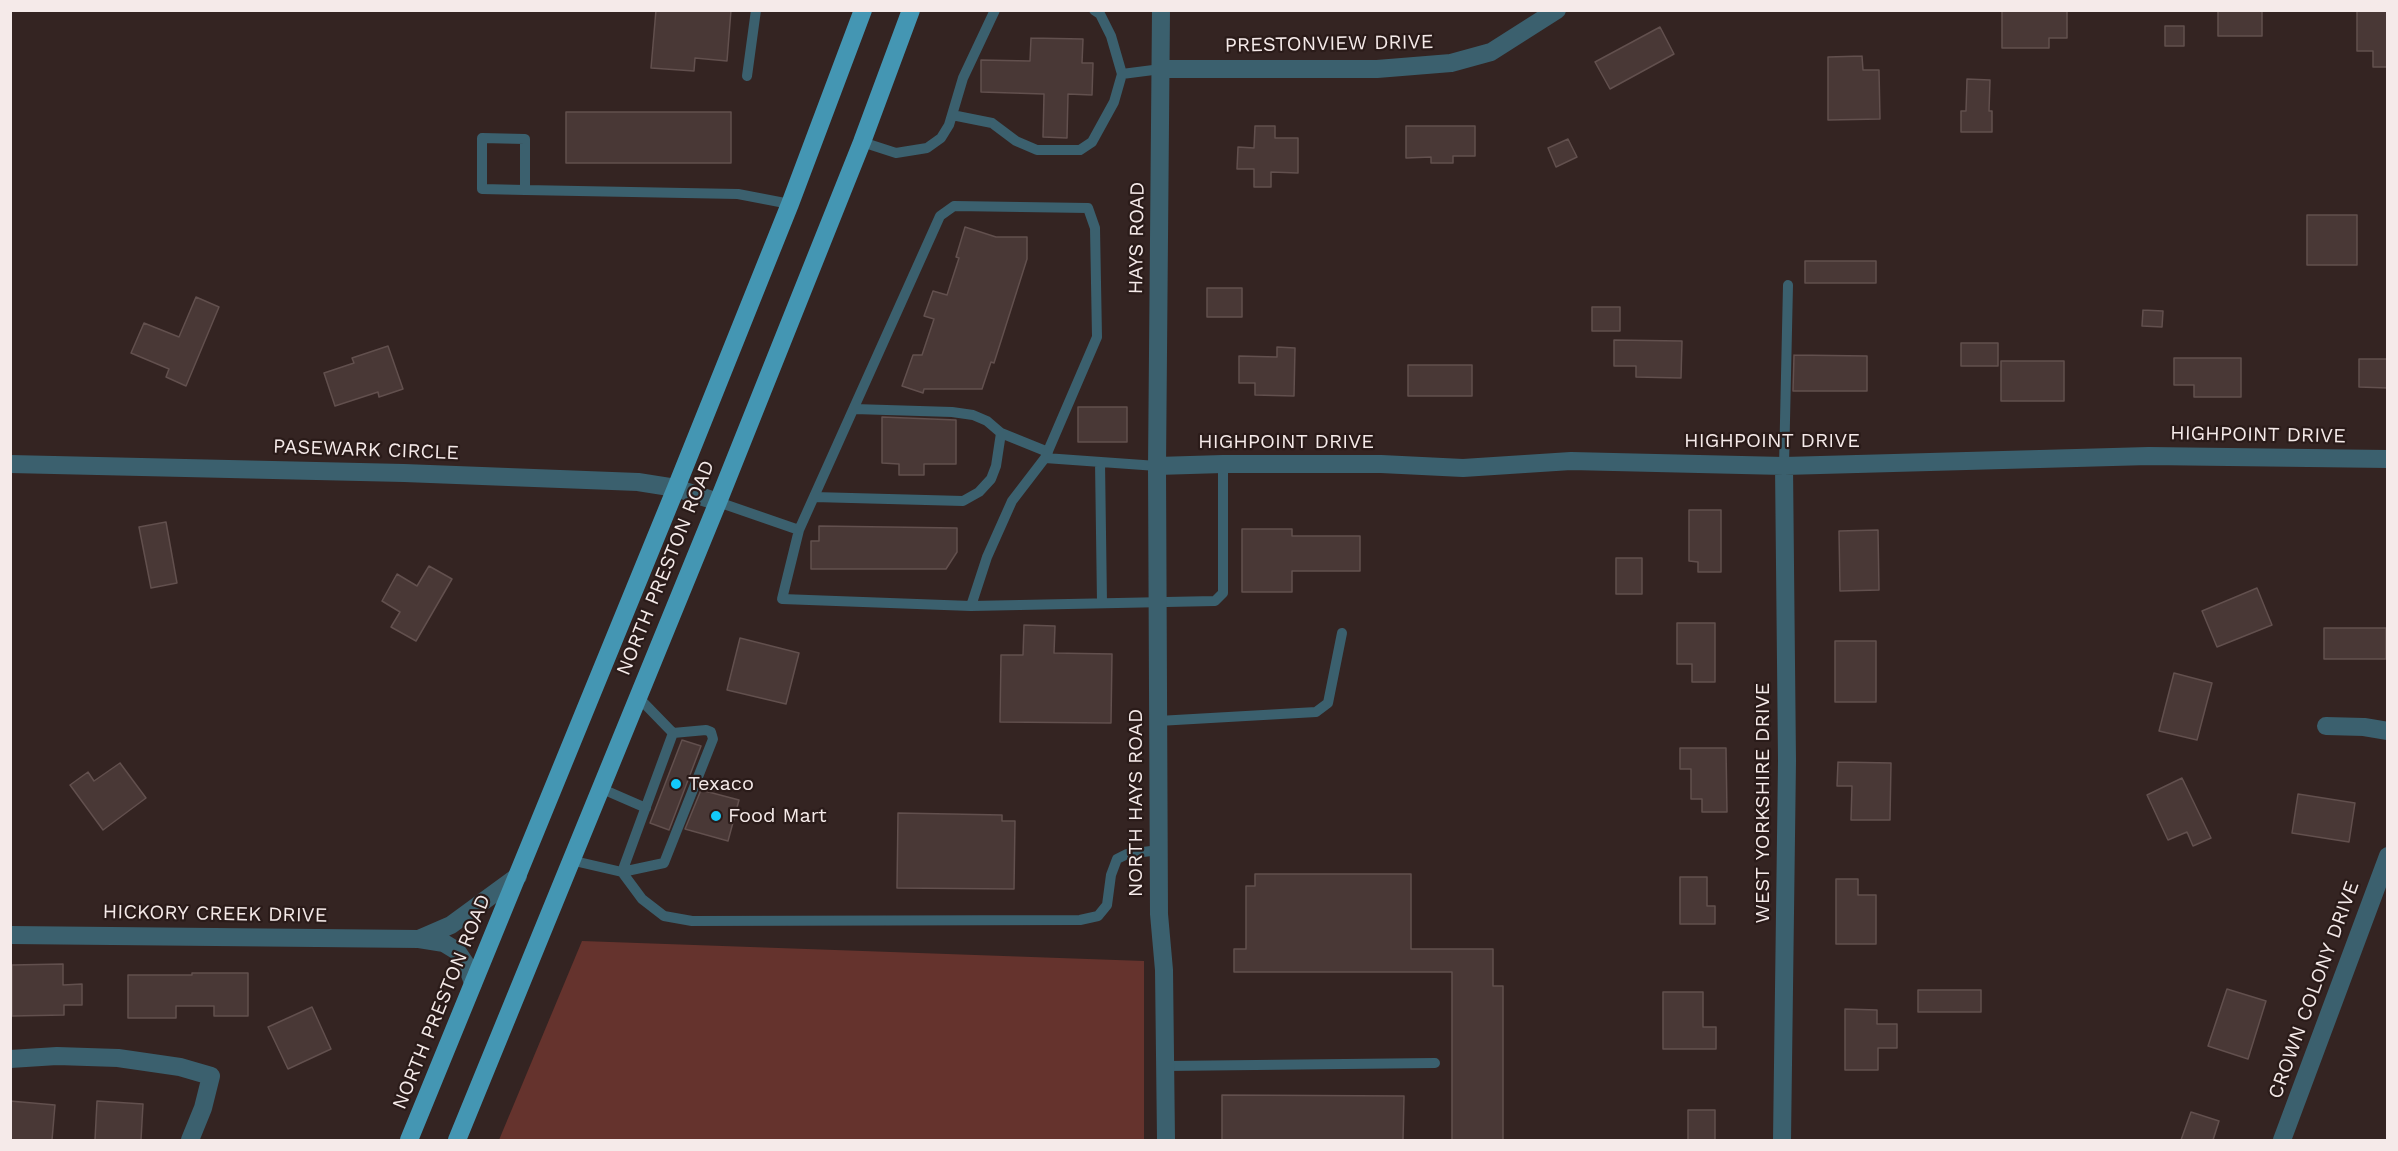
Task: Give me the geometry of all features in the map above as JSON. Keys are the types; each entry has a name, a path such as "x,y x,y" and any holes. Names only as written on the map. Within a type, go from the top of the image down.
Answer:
{"main road":[{"name":"NORTH PRESTON ROAD","path":"409,1140 676,488 790,204 863,10"},
{"name":"NORTH PRESTON ROAD","path":"457,1140 718,502 862,142 911,10"}],"street":[{"name":"HAYS ROAD","path":"1157,466 1161,10"},
{"name":"PRESTONVIEW DRIVE","path":"1161,69 1377,69 1451,63 1491,52 1557,10"},
{"name":"HIGHPOINT DRIVE","path":"1157,466 1381,464 1463,468 1571,461 1784,466 2149,456 2388,459"},
{"name":"PASEWARK CIRCLE","path":"10,464 404,473 638,482 676,488 718,502"},
{"name":"NORTH HAYS ROAD","path":"1157,466 1159,914 1164,970 1166,1140"},
{"name":"WEST YORKSHIRE DRIVE","path":"1782,1140 1786,761 1784,466"},
{"path":"2326,726 2364,727 2388,732"},
{"name":"CROWN COLONY DRIVE","path":"2282,1140 2388,856"},
{"name":"HICKORY CREEK DRIVE","path":"419,939 451,925 518,876"},
{"name":"HICKORY CREEK DRIVE","path":"10,935 419,939 444,943 457,951 467,966 473,982"},
{"path":"10,1059 57,1056 118,1058 180,1067 211,1076 203,1108 190,1140"}],"lane":[{"path":"747,76 756,10"},
{"path":"862,142 896,153 927,148 941,138 952,115 963,78 995,10"},
{"path":"952,115 992,123 1016,141 1037,150 1080,150 1092,142 1114,102 1122,74 1111,36 1100,14 1094,10"},
{"path":"1122,74 1161,69"},
{"path":"525,190 525,139 482,138 482,189 525,190 738,194 790,204"},
{"path":"971,606 987,557 1012,501 1046,455 1097,337 1095,228 1088,208 954,206 940,216 799,530 782,599 971,606 1215,601 1223,593 1223,464"},
{"path":"1784,466 1788,285"},
{"path":"854,409 952,412 973,415 987,421 1001,433 1046,455 1157,466"},
{"path":"814,497 963,501 979,492 991,479 996,466 1001,433"},
{"path":"1101,462 1102,603"},
{"path":"718,502 799,530"},
{"path":"1158,721 1316,712 1328,703 1342,633"},
{"path":"638,697 674,733"},
{"path":"570,860 622,872 664,863 713,739 711,732 706,730 674,733"},
{"path":"622,872 674,733"},
{"path":"600,788 646,808"},
{"path":"622,872 642,899 664,916 692,921 1080,921 1098,916 1107,905 1111,875 1118,859 1127,854 1159,850"},
{"path":"1165,1066 1435,1063"}],"shaded area":[{"path":"582,941 1144,961 1144,1140 499,1140"}],"building":[{"path":"656,10 731,10 727,61 695,58 694,71 651,68"},
{"path":"2002,10 2067,10 2067,38 2049,38 2049,48 2002,48"},
{"path":"2218,10 2262,10 2262,36 2218,36"},
{"path":"2357,10 2388,10 2388,67 2373,67 2373,51 2357,51"},
{"path":"2165,26 2184,26 2184,46 2165,46"},
{"path":"1660,27 1674,54 1610,89 1595,62"},
{"path":"1031,38 1083,39 1082,63 1093,63 1092,95 1068,94 1067,138 1043,137 1044,94 981,92 981,60 1030,61"},
{"path":"1862,56 1863,70 1879,70 1880,119 1828,120 1828,57"},
{"path":"1967,79 1990,80 1989,111 1992,111 1992,132 1961,132 1961,111 1966,111"},
{"path":"566,112 731,112 731,163 566,163"},
{"path":"1255,126 1275,126 1275,138 1298,138 1298,173 1271,172 1271,187 1254,187 1254,169 1237,169 1238,147 1254,148"},
{"path":"1406,126 1475,126 1475,156 1453,156 1453,163 1431,163 1431,157 1406,158"},
{"path":"1568,139 1577,157 1556,167 1548,148"},
{"path":"2307,215 2357,215 2357,265 2307,265"},
{"path":"965,227 996,237 1027,237 1027,259 994,363 991,362 982,389 924,389 923,393 902,386 913,355 922,355 934,319 924,316 933,291 947,295 959,258 956,257"},
{"path":"1805,261 1876,261 1876,283 1805,283"},
{"path":"1207,288 1242,288 1242,317 1207,317"},
{"path":"196,297 219,307 186,386 166,377 169,369 131,353 144,323 179,337"},
{"path":"1592,307 1620,307 1620,331 1592,331"},
{"path":"2143,310 2163,311 2162,327 2142,326"},
{"path":"1614,340 1682,341 1681,378 1636,377 1636,366 1614,366"},
{"path":"1961,343 1998,343 1998,366 1961,366"},
{"path":"388,346 403,389 379,397 378,392 335,406 324,373 354,363 352,358"},
{"path":"1277,347 1295,348 1294,396 1255,395 1255,383 1239,383 1239,356 1277,357"},
{"path":"1794,355 1867,356 1867,391 1793,391"},
{"path":"2174,358 2241,358 2241,397 2194,397 2194,385 2174,385"},
{"path":"2359,359 2388,359 2388,388 2359,387"},
{"path":"2001,361 2064,361 2064,401 2001,401"},
{"path":"1408,365 1472,365 1472,396 1408,396"},
{"path":"1078,407 1127,407 1127,442 1078,442"},
{"path":"882,417 956,420 956,464 924,464 924,475 899,475 899,464 882,463"},
{"path":"1689,510 1721,510 1721,572 1698,572 1698,562 1689,561"},
{"path":"166,522 177,583 151,588 139,527"},
{"path":"819,526 957,528 957,552 946,569 811,569 811,541 819,541"},
{"path":"1242,529 1292,529 1292,536 1360,536 1360,571 1292,571 1292,592 1242,592"},
{"path":"1878,530 1879,590 1840,591 1839,531"},
{"path":"1616,558 1642,558 1642,594 1616,594"},
{"path":"429,566 452,579 416,641 391,627 400,612 382,601 397,574 417,586"},
{"path":"2257,588 2272,625 2217,647 2202,611"},
{"path":"1677,623 1715,623 1715,682 1692,682 1692,664 1677,664"},
{"path":"1024,625 1055,626 1054,653 1112,654 1111,723 1000,722 1001,655 1023,655"},
{"path":"2324,628 2386,628 2386,659 2324,659"},
{"path":"740,638 799,653 786,704 727,690"},
{"path":"1835,641 1876,641 1876,702 1835,702"},
{"path":"2174,673 2212,683 2197,740 2159,731"},
{"name":"Texaco","path":"682,740 701,746 669,830 650,823"},
{"path":"1680,748 1726,748 1727,812 1702,812 1702,799 1691,799 1691,769 1680,769"},
{"path":"1838,762 1891,763 1890,820 1851,820 1852,786 1837,786"},
{"path":"120,763 146,798 103,830 70,785 88,772 94,781"},
{"path":"2182,778 2211,838 2193,846 2187,832 2168,840 2147,795"},
{"name":"Food Mart","path":"701,790 739,800 728,841 685,829"},
{"path":"2298,794 2355,803 2349,842 2292,833"},
{"path":"898,813 1002,815 1002,821 1015,821 1014,889 897,888"},
{"path":"1255,874 1411,874 1411,949 1493,949 1493,986 1503,986 1503,1140 1452,1140 1452,972 1234,972 1234,949 1246,949 1246,886 1255,886"},
{"path":"1680,877 1707,877 1707,906 1715,906 1715,924 1680,924"},
{"path":"1836,879 1858,879 1858,895 1876,895 1876,944 1836,944"},
{"path":"63,964 63,985 82,984 82,1005 64,1005 64,1015 12,1016 12,965"},
{"path":"192,973 248,973 248,1016 214,1016 214,1006 176,1006 176,1018 128,1018 128,975 192,975"},
{"path":"2227,989 2266,1001 2248,1059 2208,1046"},
{"path":"1918,990 1981,990 1981,1012 1918,1012"},
{"path":"1663,992 1703,992 1703,1027 1716,1027 1716,1049 1663,1049"},
{"path":"312,1007 331,1049 288,1069 268,1027"},
{"path":"1845,1009 1877,1010 1877,1024 1897,1024 1897,1048 1878,1048 1878,1070 1845,1070"},
{"path":"1222,1095 1404,1096 1403,1140 1222,1140"},
{"path":"10,1101 55,1105 52,1140 10,1140"},
{"path":"97,1101 143,1104 141,1140 95,1140"},
{"path":"1688,1110 1715,1110 1715,1140 1688,1140"},
{"path":"2191,1112 2219,1121 2213,1140 2181,1140"}],"place":[{"name":"Texaco","path":"676,784"},
{"name":"Food Mart","path":"716,816"}]}
